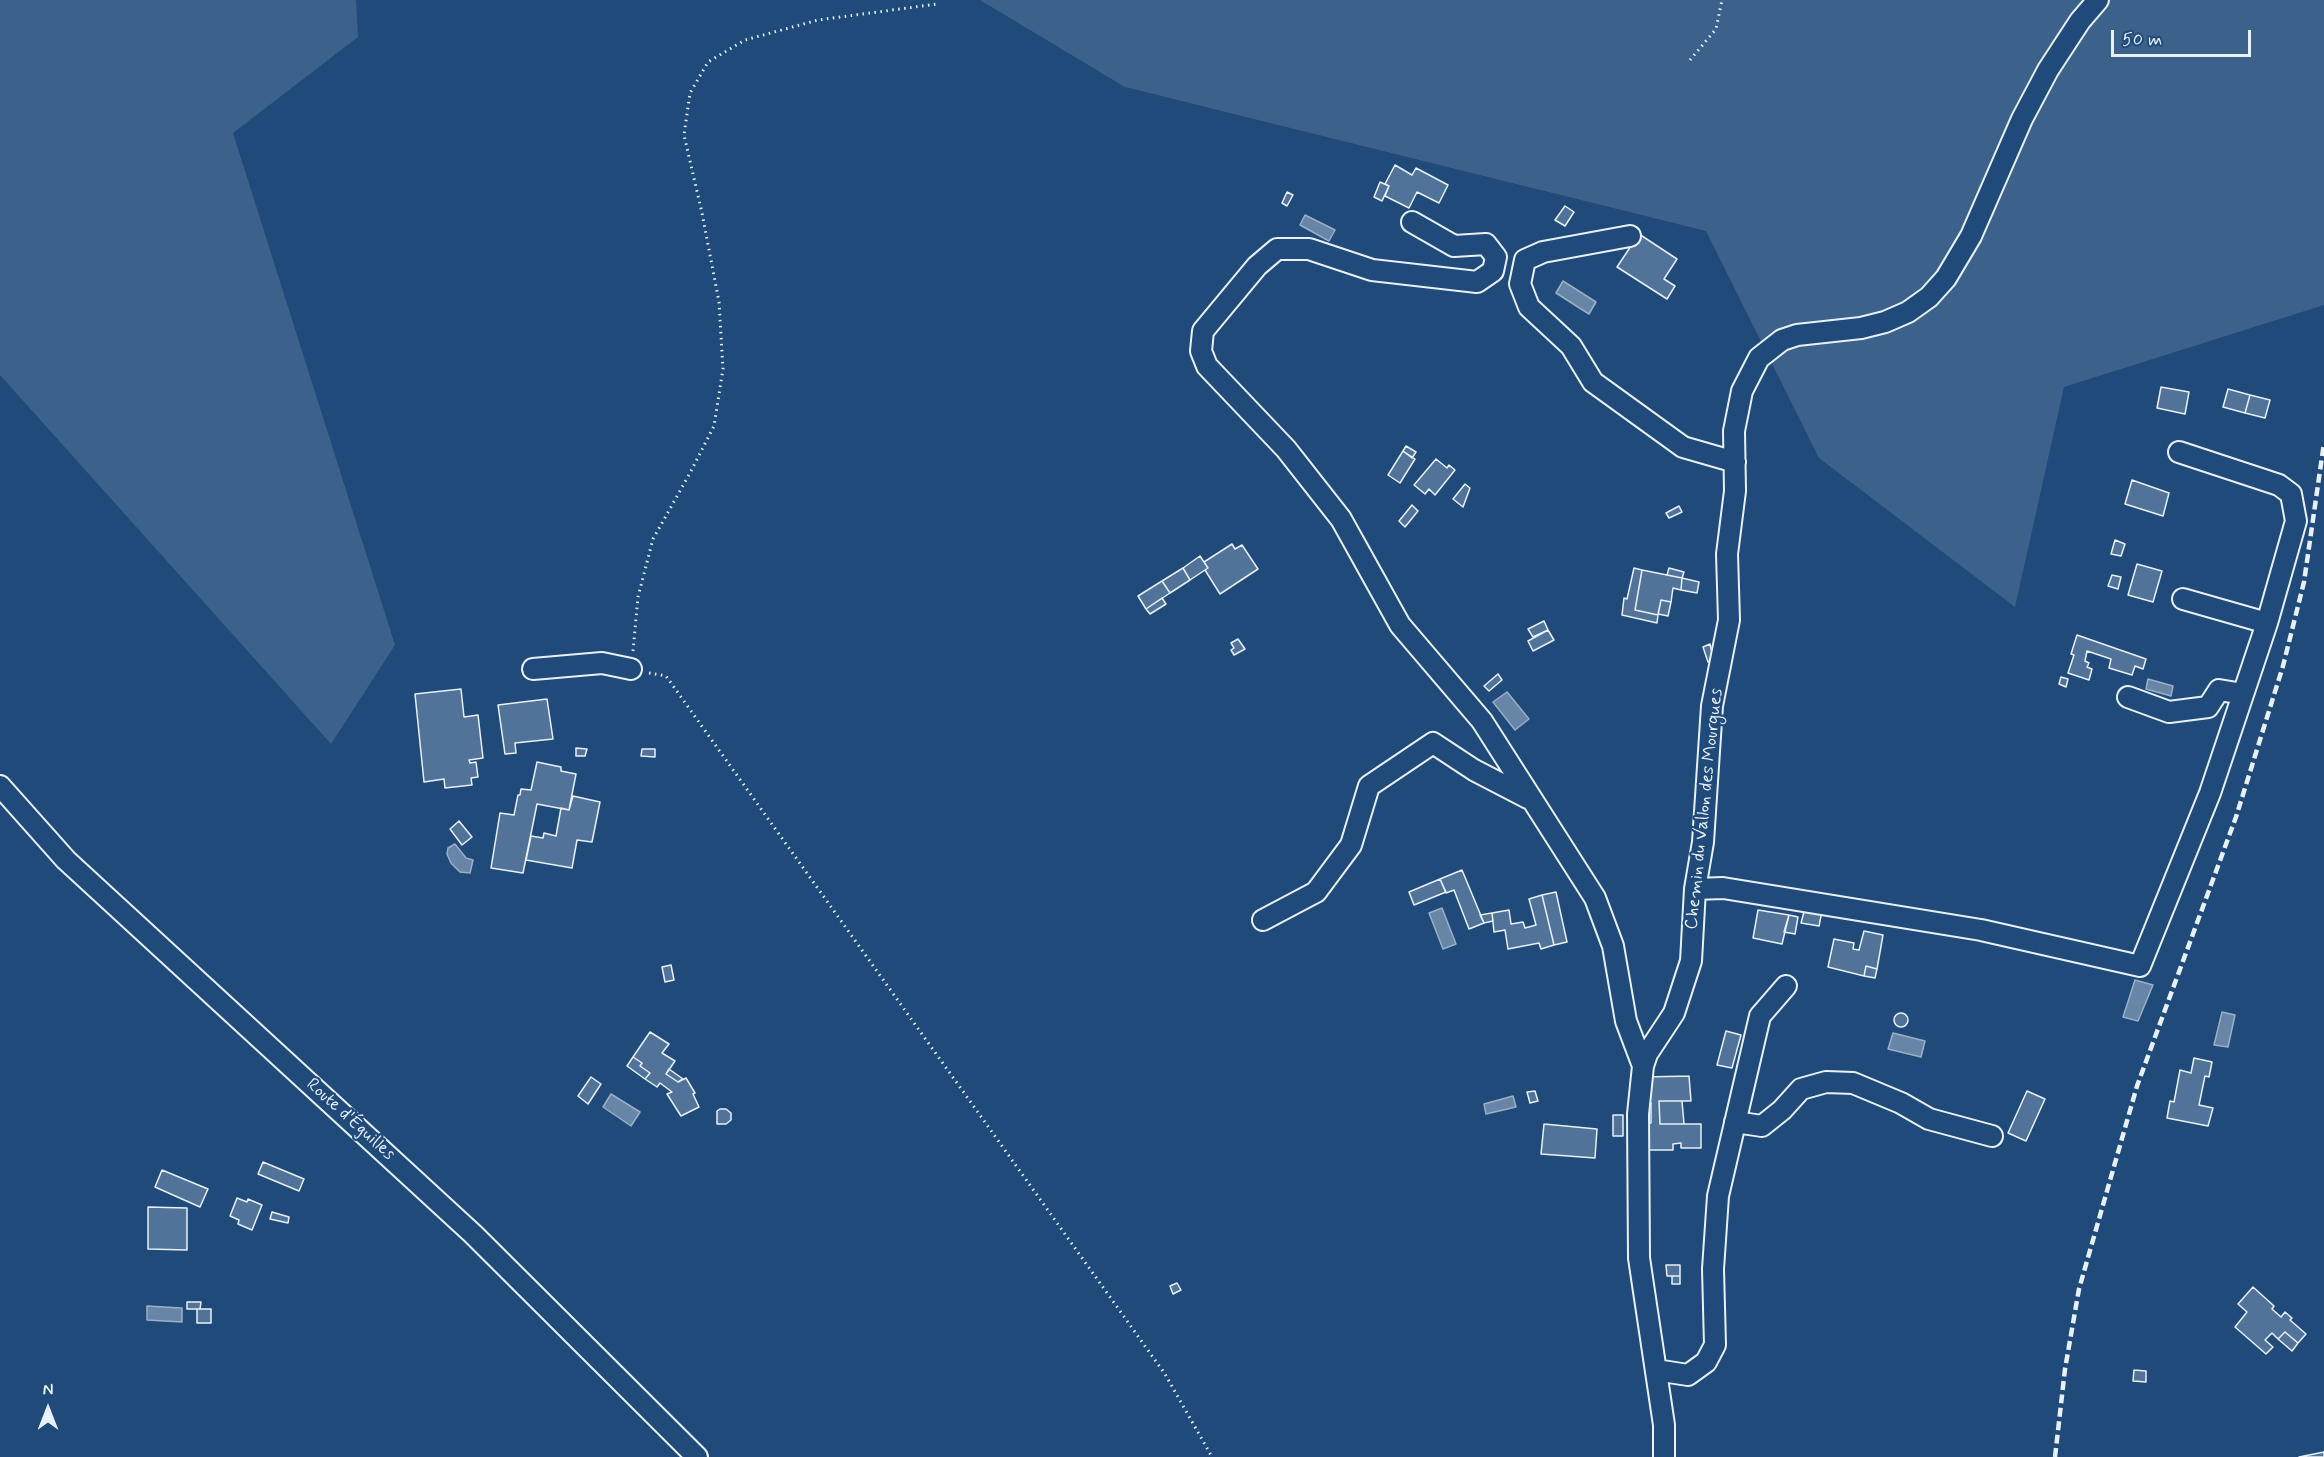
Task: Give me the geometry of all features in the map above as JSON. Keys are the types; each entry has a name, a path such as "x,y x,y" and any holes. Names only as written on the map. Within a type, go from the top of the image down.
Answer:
{"street":[{"name":"Chemin du Vallon des Mourgues","path":"1664,1457 1664,1425 1639,1258 1638,1114 1643,1066 1647,1054 1674,1013 1691,961 1695,889 1702,842 1712,706 1729,620 1727,554 1735,491 1734,431 1742,391 1759,358 1782,340 1797,335 1861,328 1885,322 1908,312 1929,297 1946,278 1971,236 2022,119 2048,70 2080,21 2098,0"},
{"path":"1412,222 1454,246 1486,244 1496,257 1493,272 1477,282 1372,270 1309,249 1277,249 1257,266 1203,332 1201,351 1207,366 1286,449 1341,519 1400,625 1482,722 1595,898 1612,946 1626,1021 1643,1066"},
{"path":"1630,236 1543,252 1525,260 1521,284 1529,307 1571,346 1593,382 1683,447 1735,462"},
{"path":"1695,889 1723,888 1981,930 2140,966 2210,793 2267,624 2296,520 2292,494 2279,485 2179,452"},
{"path":"2183,599 2267,624"},
{"path":"533,669 602,663 631,669"},
{"path":"2127,697 2169,712 2208,707 2219,690 2243,694"},
{"path":"1263,920 1317,892 1351,845 1369,786 1432,743 1474,770 1531,799"},
{"name":"Route d'Éguilles","path":"0,786 66,860 473,1234 697,1457"},
{"path":"1656,1370 1688,1375 1706,1362 1715,1345 1713,1269 1718,1196 1760,1016 1786,986"},
{"path":"1735,1122 1762,1126 1782,1110 1801,1089 1826,1082 1853,1083 1901,1103 1929,1119 1992,1136"}],"path":[{"path":"1690,60 1716,29 1722,0"},
{"path":"937,4 819,20 744,40 708,63 690,93 684,135 702,213 718,302 723,369 714,426 653,539 638,597 631,669 666,676 1165,1374 1212,1457"}],"shaded area":[{"path":"0,0 356,0 358,37 233,133 395,645 331,744 0,375"},
{"path":"980,0 2324,0 2324,305 2064,387 2015,607 1819,458 1706,231 1125,87"},
{"path":"1305,215 1335,230 1329,241 1300,225"},
{"path":"1563,281 1596,302 1589,314 1556,293"},
{"path":"2148,679 2173,686 2171,696 2146,689"},
{"path":"1507,692 1529,719 1515,730 1493,702"},
{"path":"455,844 466,858 473,860 470,873 460,872 451,863 447,854 448,848"},
{"path":"1442,908 1456,944 1443,949 1429,913"},
{"path":"2135,980 2153,985 2138,1021 2123,1017"},
{"path":"2222,1012 2235,1015 2228,1047 2214,1045"},
{"path":"1893,1033 1925,1041 1921,1057 1888,1049"},
{"path":"611,1094 640,1112 631,1126 603,1107"},
{"path":"1513,1096 1516,1107 1486,1114 1484,1104"},
{"path":"147,1306 182,1308 182,1322 147,1320"}],"building":[{"path":"1395,165 1412,175 1416,168 1448,185 1439,203 1417,192 1409,208 1385,196 1389,186 1385,184"},
{"path":"1380,182 1389,186 1382,201 1374,197"},
{"path":"1287,192 1293,195 1287,206 1282,203"},
{"path":"1565,206 1574,212 1565,226 1555,220"},
{"path":"1639,234 1677,259 1664,279 1675,286 1667,299 1617,267"},
{"path":"2161,387 2189,392 2185,414 2157,408"},
{"path":"2228,389 2250,395 2245,413 2223,407"},
{"path":"2250,395 2270,400 2265,418 2245,413"},
{"path":"1406,446 1416,452 1412,458 1403,451"},
{"path":"1403,451 1415,459 1400,483 1388,475"},
{"path":"1436,459 1447,468 1449,465 1455,470 1435,495 1429,489 1425,494 1414,485"},
{"path":"2132,480 2169,493 2163,516 2125,504"},
{"path":"1465,484 1470,488 1463,507 1453,499"},
{"path":"1412,505 1418,511 1405,527 1399,521"},
{"path":"1679,506 1682,512 1669,518 1666,513"},
{"path":"2115,540 2125,544 2121,556 2111,554"},
{"path":"1232,544 1235,549 1242,545 1258,569 1220,594 1205,570 1208,568 1204,562"},
{"path":"1200,556 1208,568 1190,580 1183,568"},
{"path":"2137,564 2162,571 2153,602 2128,595"},
{"path":"1183,568 1190,580 1170,593 1162,581"},
{"path":"1634,568 1642,570 1635,610 1658,615 1657,623 1622,615 1624,598 1627,599"},
{"path":"1669,568 1684,572 1682,578 1667,575"},
{"path":"1642,570 1682,578 1681,590 1673,588 1671,602 1661,600 1658,615 1635,610"},
{"path":"2112,575 2121,577 2118,589 2108,586"},
{"path":"1682,578 1699,582 1697,593 1681,590"},
{"path":"1162,581 1170,593 1146,609 1138,596"},
{"path":"1162,598 1166,604 1150,614 1146,609"},
{"path":"1661,600 1671,602 1668,616 1658,614"},
{"path":"1544,621 1548,630 1533,637 1528,629"},
{"path":"1548,630 1554,640 1533,651 1528,641"},
{"path":"2077,635 2146,659 2143,669 2135,666 2132,675 2109,668 2111,659 2087,651 2085,661 2089,663 2087,667 2092,669 2089,680 2068,673"},
{"path":"1238,639 1245,649 1234,655 1231,643"},
{"path":"1710,644 1713,660 1708,662 1703,647"},
{"path":"1498,674 1502,680 1489,691 1484,686"},
{"path":"2061,677 2068,679 2066,687 2059,684"},
{"path":"461,689 464,717 478,715 483,758 469,760 470,763 476,762 478,777 471,778 472,785 445,788 444,779 424,782 415,694"},
{"path":"547,699 553,739 515,743 516,753 505,754 498,705"},
{"path":"576,748 587,749 585,756 576,756"},
{"path":"642,749 655,749 655,757 641,756"},
{"path":"537,762 561,767 561,771 576,774 569,810 537,804 523,873 491,868 500,813 514,815 521,789 531,790"},
{"path":"573,796 600,802 592,842 577,840 572,868 526,860 531,836 543,838 544,833 556,836 561,808 569,810"},
{"path":"459,821 472,837 462,845 450,829"},
{"path":"1462,870 1484,923 1469,929 1454,890 1446,893 1440,879"},
{"path":"1440,879 1446,892 1414,905 1409,892"},
{"path":"1556,892 1567,942 1554,945 1542,895"},
{"path":"1542,895 1554,945 1541,949 1539,943 1508,949 1505,930 1494,932 1492,913 1509,910 1511,924 1523,922 1525,928 1536,925 1529,899"},
{"path":"1805,908 1822,911 1819,926 1801,923"},
{"path":"1758,910 1789,915 1782,944 1753,938"},
{"path":"1492,913 1493,921 1484,923 1480,915"},
{"path":"1789,915 1798,917 1795,934 1784,932"},
{"path":"1864,931 1883,935 1877,969 1866,966 1864,976 1828,967 1834,939 1854,943 1853,949 1859,950"},
{"path":"671,965 674,980 665,982 662,967"},
{"path":"1866,966 1877,969 1875,978 1864,976"},
{"path":"1901,1013 1906,1015 1908,1020 1906,1025 1901,1027 1896,1025 1894,1020 1896,1015"},
{"path":"1726,1031 1741,1035 1732,1068 1717,1065"},
{"path":"650,1032 669,1044 662,1053 675,1061 666,1074 678,1082 686,1078 695,1093 693,1094 699,1107 681,1116 667,1094 672,1092 660,1083 657,1087 645,1079 650,1073 633,1057"},
{"path":"633,1057 650,1073 645,1079 627,1066"},
{"path":"2194,1058 2212,1062 2209,1077 2205,1076 2199,1105 2213,1108 2208,1126 2167,1118 2170,1101 2174,1102 2180,1070 2191,1073"},
{"path":"669,1069 683,1079 678,1082 666,1074"},
{"path":"1689,1076 1691,1101 1659,1101 1660,1124 1701,1124 1701,1148 1681,1148 1681,1143 1673,1144 1673,1150 1644,1150 1644,1123 1651,1123 1651,1103 1644,1103 1644,1077"},
{"path":"591,1077 601,1084 588,1104 578,1096"},
{"path":"1535,1091 1538,1101 1530,1103 1527,1092"},
{"path":"2027,1091 2045,1099 2026,1141 2008,1133"},
{"path":"1659,1101 1682,1101 1684,1124 1660,1124"},
{"path":"726,1109 731,1113 731,1120 726,1124 717,1124 717,1111"},
{"path":"1613,1115 1623,1115 1623,1136 1613,1136"},
{"path":"1544,1124 1597,1129 1595,1158 1541,1154"},
{"path":"263,1162 304,1179 299,1191 258,1174"},
{"path":"162,1170 208,1189 200,1207 155,1187"},
{"path":"237,1198 247,1202 248,1199 262,1205 252,1230 238,1224 239,1220 230,1216"},
{"path":"148,1207 187,1208 187,1250 148,1249"},
{"path":"272,1212 289,1217 288,1223 270,1219"},
{"path":"1666,1265 1680,1265 1680,1276 1667,1276"},
{"path":"1672,1276 1680,1276 1680,1284 1672,1284"},
{"path":"1177,1283 1181,1290 1173,1294 1170,1286"},
{"path":"2253,1287 2274,1306 2272,1309 2281,1317 2285,1312 2292,1318 2290,1320 2306,1334 2298,1343 2285,1332 2278,1339 2272,1333 2265,1340 2273,1347 2266,1354 2235,1327 2247,1312 2238,1304"},
{"path":"187,1302 201,1302 200,1309 187,1309"},
{"path":"197,1309 211,1309 211,1323 197,1323"},
{"path":"2285,1332 2298,1343 2292,1351 2278,1339"},
{"path":"2134,1370 2146,1371 2146,1382 2133,1381"},
{"path":"2324,1452 2324,1457 2299,1457"}],"railway":[{"path":"2055,1457 2065,1369 2079,1289 2137,1086 2236,817 2283,666 2304,582 2324,443"}]}
